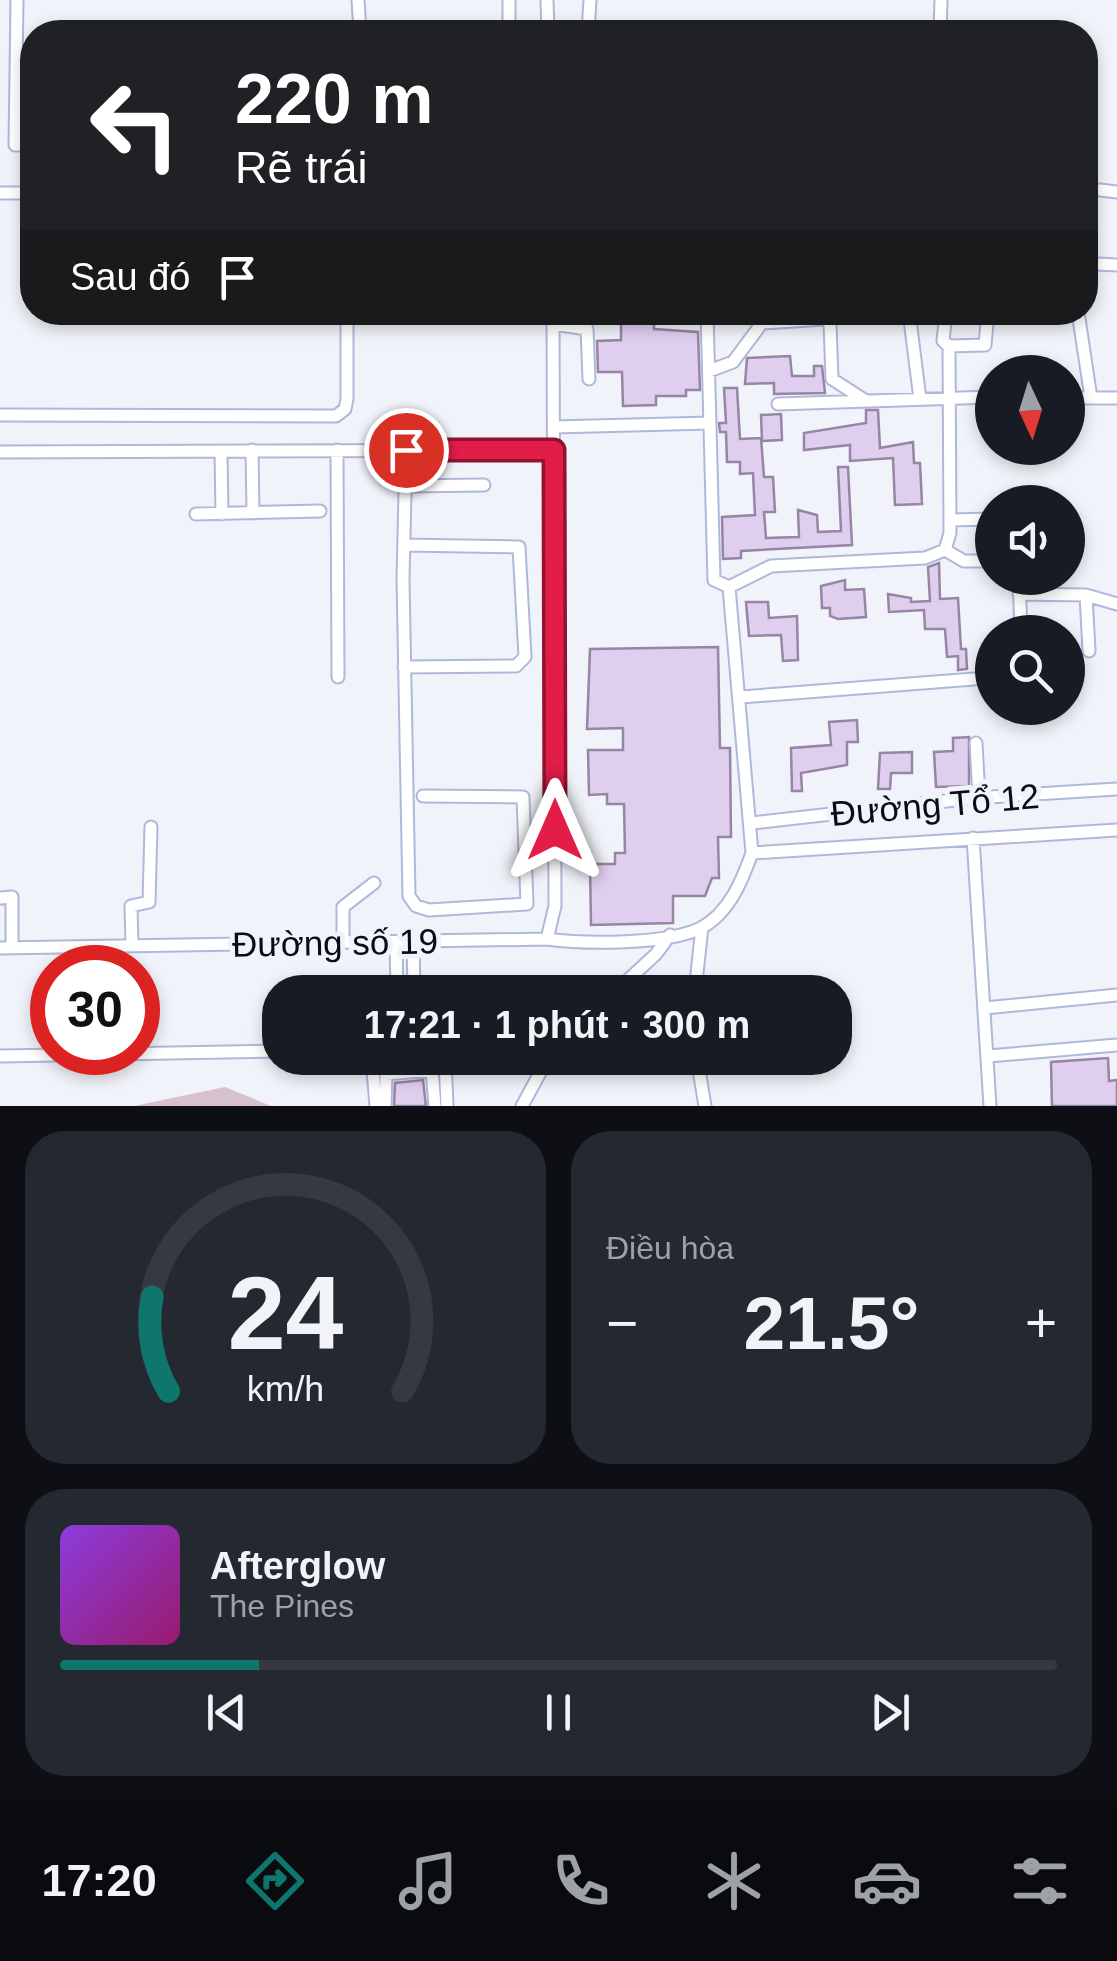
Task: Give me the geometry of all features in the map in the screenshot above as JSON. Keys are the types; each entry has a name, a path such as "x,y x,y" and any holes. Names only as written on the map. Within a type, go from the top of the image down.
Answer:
{"street":[{"path":"16,0 15,145 20,145"},
{"path":"1100,190 1117,192"},
{"path":"0,415 336,416 347,400 347,325"},
{"path":"547,938 555,906 553,325"},
{"path":"575,325 588,329 589,379"},
{"path":"707,325 714,580 728,587"},
{"path":"708,371 733,362 761,325"},
{"path":"829,325 832,379 866,401"},
{"path":"910,325 920,399"},
{"path":"945,325 943,340 949,346 950,520 945,550"},
{"path":"949,346 984,345 986,325"},
{"path":"1080,325 1091,398"},
{"path":"1085,398 1117,398"},
{"path":"778,404 975,399"},
{"path":"554,427 710,424"},
{"path":"252,450 253,513"},
{"path":"337,450 338,678"},
{"path":"406,450 404,667 409,896 416,906 429,910 527,904 523,797 423,796"},
{"path":"0,452 554,450"},
{"path":"221,451 222,514"},
{"path":"406,486 484,485"},
{"path":"196,514 320,511"},
{"path":"950,520 975,519"},
{"path":"404,545 519,547 525,658 516,666 404,667"},
{"path":"728,587 771,566 925,558 945,550"},
{"path":"945,550 964,561 975,561"},
{"path":"697,975 702,927 739,888 752,852 741,697 728,587"},
{"path":"1089,651 1086,595 1117,604"},
{"path":"741,697 974,679"},
{"path":"976,743 979,797"},
{"name":"Đường Tổ 12","path":"752,823 979,797 1117,789"},
{"path":"132,945 130,906 149,902 151,826"},
{"path":"752,852 1117,830"},
{"path":"973,838 990,1106"},
{"path":"343,943 343,907 374,883"},
{"path":"0,898 12,897 6,948"},
{"name":"Đường số 19","path":"160,946 547,938 592,942 670,935 702,927"},
{"path":"633,975 670,935"},
{"path":"414,942 414,975"},
{"path":"396,943 397,975"},
{"path":"984,1008 1117,996"},
{"path":"988,1056 1117,1045"},
{"path":"160,1052 262,1051"},
{"path":"0,1056 30,1055"},
{"path":"373,1075 376,1106"},
{"path":"386,1075 386,1106"},
{"path":"433,1075 435,1106"},
{"path":"445,1075 448,1106"},
{"path":"522,1106 539,1075"},
{"path":"700,1075 706,1106"}],"shaded area":[{"path":"225,1087 271,1106 134,1106"}],"building":[{"path":"621,325 698,332 700,390 686,390 686,396 656,396 656,405 623,406 622,372 598,372 597,341 621,340"},
{"path":"790,356 792,376 814,376 814,366 822,366 825,393 774,394 774,383 745,384 747,358"},
{"path":"724,388 737,388 740,439 761,438 764,477 773,477 775,512 764,512 766,538 799,537 798,510 817,515 818,532 841,531 838,467 848,467 852,545 741,551 741,558 723,559 722,517 755,515 753,473 740,474 740,462 727,462 726,432 720,432 719,423 726,423"},
{"path":"866,410 878,410 880,448 913,442 914,463 920,463 922,504 895,505 893,458 850,461 850,445 804,450 804,433 866,423"},
{"path":"781,414 782,440 762,441 761,415"},
{"path":"939,563 940,599 958,598 961,649 966,649 967,669 958,670 958,656 947,657 945,629 925,629 924,610 889,612 888,594 911,598 911,602 930,601 928,567"},
{"path":"845,580 845,590 864,589 866,617 838,619 830,616 830,608 822,608 821,586"},
{"path":"746,602 768,602 769,618 797,616 798,660 783,661 781,635 749,636"},
{"path":"718,647 720,748 730,748 731,837 718,837 719,878 712,878 705,896 673,896 673,923 591,925 590,864 615,864 615,853 625,853 624,804 607,804 607,794 589,795 588,750 623,750 623,728 587,729 590,649"},
{"path":"857,720 858,742 847,742 847,765 801,773 802,791 792,791 791,748 831,745 829,722"},
{"path":"969,737 969,786 936,787 934,752 953,751 953,738"},
{"path":"912,752 912,773 891,773 890,789 878,789 880,753"},
{"path":"1108,1058 1109,1081 1117,1080 1117,1106 1052,1106 1051,1062"},
{"path":"423,1080 426,1106 394,1106 395,1083"}],"route":[{"path":"406,450 554,450 555,830"}]}
